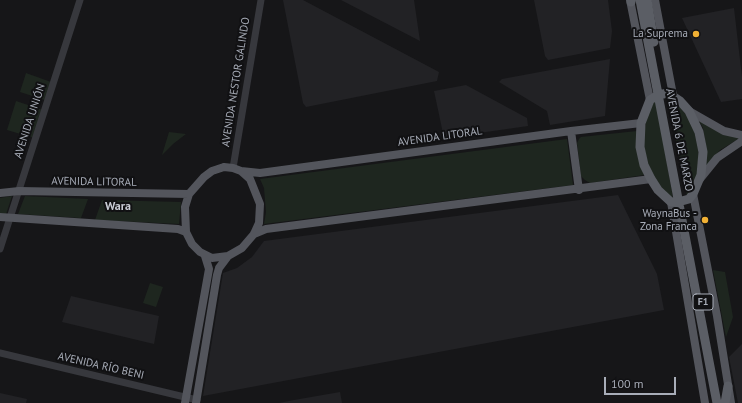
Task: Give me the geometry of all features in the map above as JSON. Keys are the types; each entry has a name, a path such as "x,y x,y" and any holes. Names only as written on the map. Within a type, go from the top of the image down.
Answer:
{"highway":[{"name":"AVENIDA 6 DE MARZO","path":"640,0 657,96 717,403"},
{"name":"AVENIDA 6 DE MARZO","path":"647,0 657,96"},
{"path":"673,95 689,110 699,132 702,143 703,166 700,179 689,199 678,202 658,190 644,165 640,146 641,123 657,96 673,95"},
{"name":"AVENIDA 6 DE MARZO","path":"678,202 724,403"},
{"path":"724,403 728,386"}],"main road":[{"name":"AVENIDA 6 DE MARZO","path":"655,0 673,95"},
{"name":"AVENIDA 6 DE MARZO","path":"631,1 657,96"},
{"path":"689,110 724,131 742,135"},
{"name":"AVENIDA LITORAL","path":"242,171 260,173 641,123"},
{"path":"571,131 579,190"},
{"path":"700,179 717,158 742,141"},
{"path":"224,167 242,171 250,179 260,204 259,223 254,234 242,248 228,256 212,258 205,256 192,244 186,232 185,206 189,194 204,177 212,171 224,167"},
{"path":"254,234 266,229 579,190 651,179"},
{"name":"AVENIDA LITORAL","path":"2,192 189,194"},
{"name":"AVENIDA 6 DE MARZO","path":"693,194 717,316 731,403"},
{"name":"AVENIDA 6 DE MARZO","path":"678,202 705,403"},
{"path":"0,217 178,229 186,232"},
{"path":"186,400 208,269 205,256"},
{"path":"197,401 217,275 219,268 228,256"}],"street":[{"name":"AVENIDA UNIÓN","path":"0,249 80,0"},
{"name":"AVENIDA NESTOR GALINDO","path":"233,168 261,0"},
{"name":"AVENIDA RÍO BENI","path":"0,353 186,400 197,401"}],"shaded area":[{"path":"283,0 303,0 439,72 437,81 306,107 303,103"},
{"path":"341,0 414,0 420,41"},
{"path":"534,0 608,0 612,31 610,48 548,60 545,56"},
{"path":"734,8 742,77 742,99 721,102 682,18"},
{"path":"610,59 605,116 550,125 547,111 499,82 502,79"},
{"path":"26,73 51,82 45,100 20,92"},
{"path":"466,85 527,118 528,126 444,138 434,91"},
{"path":"667,97 673,99 688,117 696,130 699,147 697,178 687,196"},
{"path":"656,99 673,198 663,190 650,171 643,144 647,114"},
{"path":"16,101 43,110 34,138 7,130"},
{"path":"698,119 723,134 740,138 720,150 706,167 706,146 703,128"},
{"path":"637,131 639,160 644,175 590,183 581,176 577,143 581,137"},
{"path":"169,132 186,134 162,155"},
{"path":"567,139 573,185 264,224 266,212 264,188 260,179"},
{"path":"618,195 657,274 664,310 203,396 223,273 237,268 252,257 264,241"},
{"path":"12,196 6,214 0,213 0,198"},
{"path":"25,196 88,199 81,218 18,214"},
{"path":"102,200 181,202 179,224 95,220"},
{"path":"713,270 725,272 733,317 726,337"},
{"path":"150,283 163,287 156,307 143,303"},
{"path":"71,296 159,316 154,344 62,322"},
{"path":"742,344 742,403 738,403 729,357"},
{"path":"340,392 342,403 279,403 294,400"},
{"path":"0,393 27,399 26,403 0,403"}],"place":[{"name":"La Suprema","path":"696,34"},
{"name":"WaynaBus - Zona Franca","path":"705,220"}],"district":[{"name":"Wara","path":"118,207"}]}
